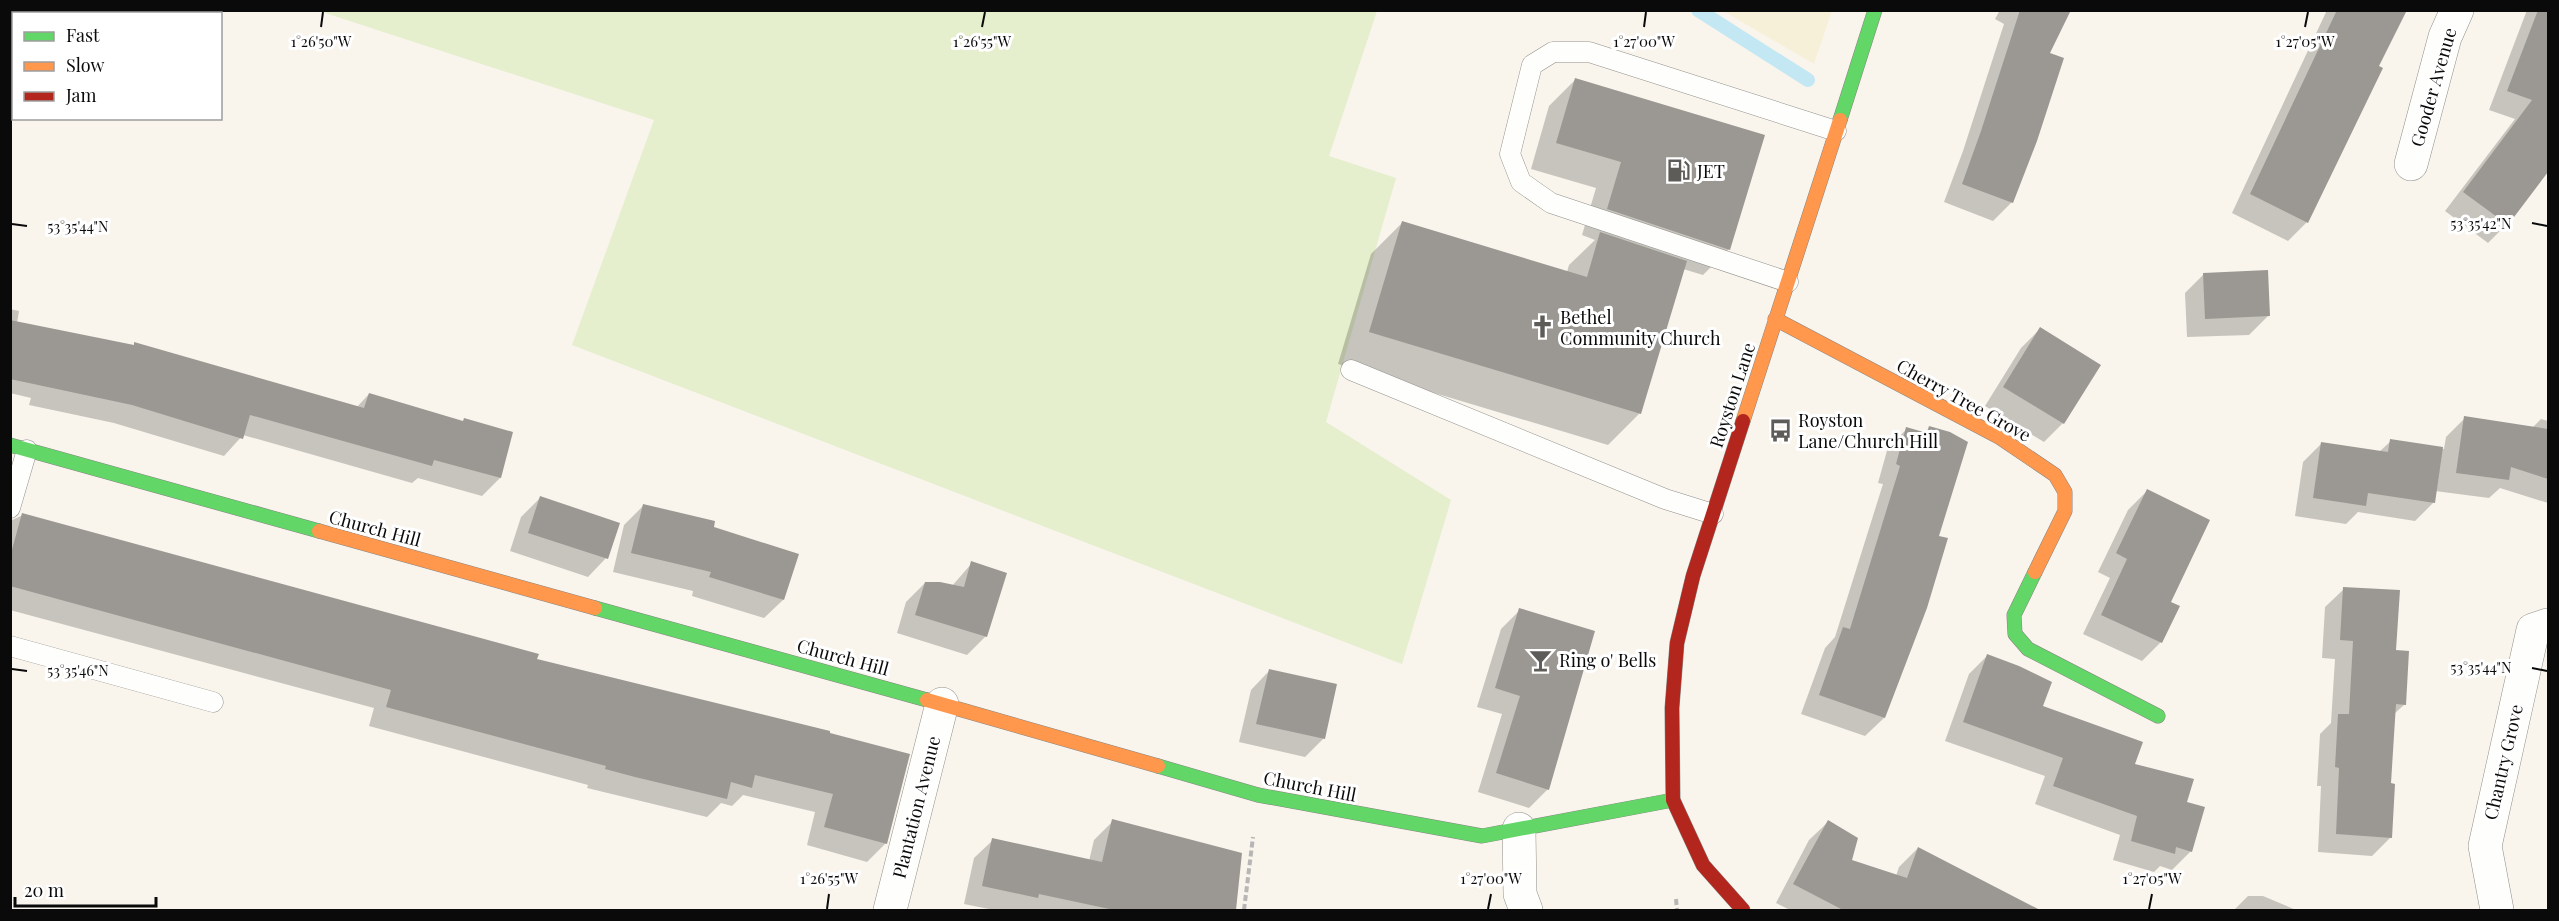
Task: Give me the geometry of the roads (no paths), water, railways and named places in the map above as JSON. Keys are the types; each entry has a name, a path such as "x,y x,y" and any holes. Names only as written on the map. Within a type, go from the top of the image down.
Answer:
{"street":[{"name":"Royston Lane","path":"1673,800 1672,708 1677,643 1693,576 1875,10"},
{"name":"Gooder Avenue","path":"2411,164 2445,37 2457,10"},
{"name":"Cherry Tree Grove","path":"1775,319 2000,437 2055,475 2065,492 2065,511 2014,615 2015,634 2028,649 2158,716"},
{"name":"Church Hill","path":"19,448 942,704 1258,795 1482,836 1673,800"},
{"name":"Chantry Grove","path":"2497,910 2484,846 2533,630 2548,625"},
{"name":"Plantation Avenue","path":"890,910 942,704"},
{"path":"1673,800 1703,865 1743,910"},
{"path":"1519,829 1520,894 1526,910"}],"lane":[{"path":"1788,282 1551,203 1521,182 1510,154 1532,65 1553,52 1589,51 1836,131"},
{"path":"1351,370 1665,499 1713,514"},
{"path":"10,508 19,448"},
{"path":"10,645 213,702"}],"waterway":[{"path":"1698,10 1808,80"}],"place":[{"name":"JET","path":"1679,171"},
{"name":"Bethel Community Church","path":"1542,327"},
{"name":"Royston Lane/Church Hill","path":"1780,430"},
{"name":"Ring o' Bells","path":"1541,660"}]}
